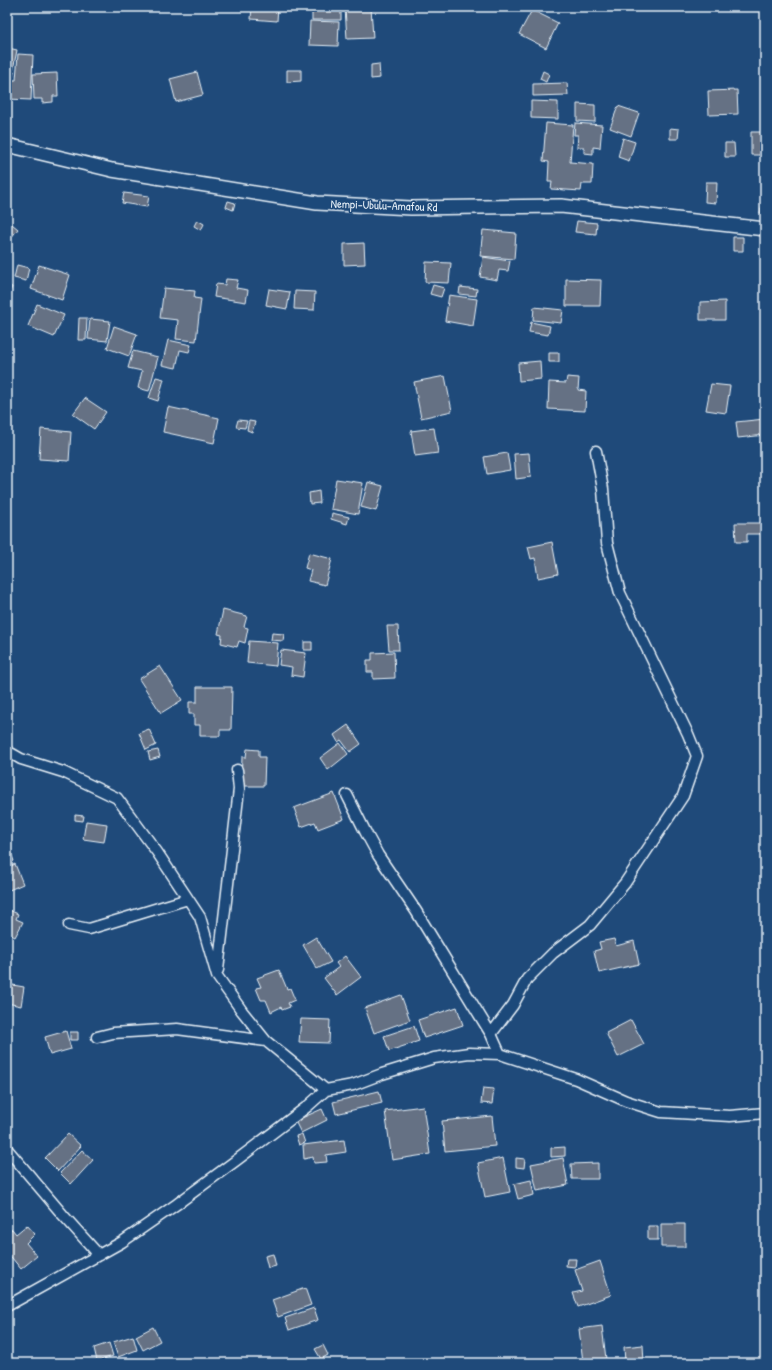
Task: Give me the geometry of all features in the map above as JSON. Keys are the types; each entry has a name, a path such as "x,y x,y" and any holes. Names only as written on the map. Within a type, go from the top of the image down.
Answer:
{"street":[{"name":"Nempi-Ubulu-Amafou Rd","path":"7,145 112,170 317,203 411,208 561,206 765,230"},
{"path":"491,1034 513,1005 526,979 553,953 590,925 625,883 683,796 697,756 688,734 620,593 607,543 603,489 596,451"},
{"path":"7,751 21,759 63,772 117,798 157,852 200,916 217,976 242,1011 266,1041 326,1090"},
{"path":"217,976 239,789 237,770"},
{"path":"347,795 378,855 416,911 491,1034 500,1054"},
{"path":"69,925 89,929 188,899"},
{"path":"97,1037 113,1033 177,1029 266,1041"},
{"path":"7,1306 122,1242 177,1204 302,1111 326,1090 353,1086 382,1074 434,1058 469,1053 500,1054 576,1079 626,1101 661,1112 730,1116 765,1113"},
{"path":"7,1149 99,1255"}],"building":[{"path":"252,7 278,7 277,21 251,19"},
{"path":"312,7 341,7 341,20 312,20"},
{"path":"371,7 373,38 347,39 345,8"},
{"path":"532,10 558,23 546,48 519,34"},
{"path":"310,21 339,22 338,46 309,45"},
{"path":"8,48 17,50 13,70 7,68"},
{"path":"18,54 33,55 31,100 7,99 7,80 16,80"},
{"path":"379,64 380,78 371,79 371,65"},
{"path":"287,70 301,70 301,81 287,82"},
{"path":"7,71 14,72 12,79 7,78"},
{"path":"543,71 549,74 546,82 540,79"},
{"path":"197,72 203,95 176,102 170,79"},
{"path":"57,73 58,96 53,96 53,102 42,103 42,99 34,99 33,74"},
{"path":"567,83 568,95 533,96 533,84"},
{"path":"737,90 738,114 709,115 708,91"},
{"path":"531,101 558,102 558,119 531,118"},
{"path":"577,104 595,105 595,122 577,121"},
{"path":"618,106 639,113 631,136 610,128"},
{"path":"546,123 573,125 570,162 593,164 592,184 582,184 581,191 551,189 552,182 548,182 549,162 543,161"},
{"path":"575,123 602,125 600,148 593,147 593,154 584,153 584,147 577,147 578,135 574,135"},
{"path":"670,128 679,129 678,139 670,139"},
{"path":"751,132 763,132 763,155 751,155"},
{"path":"623,138 635,142 629,161 618,157"},
{"path":"725,143 734,143 735,157 725,157"},
{"path":"706,182 717,182 716,203 705,202"},
{"path":"124,193 149,196 147,207 122,203"},
{"path":"763,199 765,199 765,214 760,213"},
{"path":"228,201 235,203 233,210 226,207"},
{"path":"7,220 18,229 7,243"},
{"path":"197,220 204,224 201,230 194,226"},
{"path":"577,221 597,223 596,234 575,232"},
{"path":"483,230 516,233 514,259 480,256"},
{"path":"733,237 743,237 743,251 733,251"},
{"path":"364,243 365,264 344,265 344,244"},
{"path":"483,257 510,261 508,271 499,270 497,280 480,277"},
{"path":"426,262 451,263 449,283 425,282"},
{"path":"17,265 29,268 26,281 14,278"},
{"path":"39,265 70,275 62,300 31,289"},
{"path":"226,279 238,280 236,288 248,290 246,302 214,297 216,284 225,285"},
{"path":"566,279 601,280 600,306 566,306"},
{"path":"7,285 12,287 7,299"},
{"path":"433,285 444,288 441,297 430,294"},
{"path":"460,287 477,289 476,296 459,294"},
{"path":"164,288 195,291 194,298 201,299 196,341 176,339 178,320 160,318"},
{"path":"269,289 290,292 287,309 266,305"},
{"path":"295,291 315,292 314,310 294,309"},
{"path":"449,295 477,299 473,326 445,321"},
{"path":"725,301 725,320 700,320 700,302"},
{"path":"37,304 64,315 54,337 28,326"},
{"path":"534,307 563,310 561,323 533,320"},
{"path":"79,318 87,318 86,340 78,340"},
{"path":"90,319 110,321 107,341 88,339"},
{"path":"531,322 550,326 548,335 529,332"},
{"path":"114,326 137,334 129,356 107,348"},
{"path":"168,340 191,345 189,352 180,350 176,368 162,365"},
{"path":"133,351 158,357 149,391 138,388 142,371 128,368"},
{"path":"549,353 559,353 559,362 549,362"},
{"path":"540,361 541,379 519,381 518,363"},
{"path":"445,376 452,411 421,418 414,382"},
{"path":"156,377 164,379 158,401 149,398"},
{"path":"567,377 579,378 578,390 586,391 585,411 548,409 549,382 566,383"},
{"path":"711,384 730,386 726,413 706,410"},
{"path":"85,398 106,412 94,429 73,414"},
{"path":"168,407 219,418 214,443 163,432"},
{"path":"765,419 765,435 738,438 736,422"},
{"path":"238,420 247,421 245,428 236,427"},
{"path":"249,421 255,422 252,432 247,430"},
{"path":"434,428 438,453 415,456 411,431"},
{"path":"41,429 71,432 69,461 39,459"},
{"path":"765,441 765,458 762,459 760,442"},
{"path":"507,453 510,470 487,474 484,457"},
{"path":"529,453 531,477 516,479 514,454"},
{"path":"336,479 363,483 358,514 331,509"},
{"path":"368,482 383,486 376,511 361,507"},
{"path":"319,491 320,503 310,504 309,493"},
{"path":"332,513 349,517 347,524 331,519"},
{"path":"735,523 762,523 763,534 747,534 747,542 736,542"},
{"path":"552,542 558,574 538,578 535,558 531,559 528,547"},
{"path":"309,553 332,559 325,585 308,581 311,570 305,568"},
{"path":"223,610 247,616 244,627 248,628 245,643 239,641 237,647 221,643 222,635 218,634"},
{"path":"387,626 398,626 399,650 389,650"},
{"path":"272,633 284,634 283,641 271,640"},
{"path":"249,641 278,643 276,666 247,663"},
{"path":"304,642 312,642 312,650 304,650"},
{"path":"281,650 306,653 303,677 291,675 292,667 279,665"},
{"path":"394,652 395,678 373,679 373,672 367,672 367,660 372,660 372,653"},
{"path":"160,666 182,700 161,713 139,679"},
{"path":"197,687 232,687 231,730 220,730 220,736 200,736 200,725 194,725 194,714 189,714 189,702 197,702"},
{"path":"348,725 361,744 350,752 341,740 338,742 334,735"},
{"path":"149,729 156,745 146,750 139,733"},
{"path":"340,743 348,754 328,770 320,758"},
{"path":"247,749 259,750 259,757 265,757 264,786 241,786 242,757 246,757"},
{"path":"158,750 160,757 150,760 148,752"},
{"path":"334,793 344,819 318,829 315,822 301,827 294,808"},
{"path":"75,815 84,816 83,821 75,820"},
{"path":"86,821 107,824 104,842 83,839"},
{"path":"10,851 14,861 7,864 7,853"},
{"path":"15,864 23,884 7,891 7,868"},
{"path":"7,909 18,914 16,919 23,922 15,937 9,934 7,939"},
{"path":"316,937 331,962 317,969 303,945"},
{"path":"614,939 616,946 634,941 639,964 599,973 594,951 601,949 599,942"},
{"path":"345,956 361,977 337,995 324,978 339,967 336,963"},
{"path":"279,970 287,989 290,988 295,1000 288,1003 290,1007 282,1010 281,1007 271,1012 266,1000 261,1000 256,988 261,987 257,978"},
{"path":"7,984 24,987 21,1006 7,1003"},
{"path":"401,995 410,1020 374,1033 365,1008"},
{"path":"457,1007 463,1025 424,1038 418,1020"},
{"path":"301,1019 330,1020 329,1043 299,1042"},
{"path":"631,1020 644,1044 618,1057 606,1033"},
{"path":"414,1026 419,1041 389,1051 384,1036"},
{"path":"66,1031 71,1049 50,1055 45,1037"},
{"path":"70,1032 78,1032 78,1040 70,1040"},
{"path":"483,1088 494,1089 492,1104 481,1103"},
{"path":"379,1091 382,1103 336,1114 333,1102"},
{"path":"423,1106 430,1154 392,1160 385,1111"},
{"path":"322,1109 327,1120 301,1133 295,1121"},
{"path":"492,1116 495,1146 445,1151 442,1121"},
{"path":"68,1134 81,1146 58,1171 45,1158"},
{"path":"302,1134 305,1143 299,1145 296,1136"},
{"path":"344,1140 346,1152 326,1155 327,1162 314,1163 313,1157 304,1159 303,1145"},
{"path":"565,1147 565,1156 551,1157 551,1148"},
{"path":"82,1150 93,1160 71,1184 60,1173"},
{"path":"503,1158 510,1192 485,1197 478,1163"},
{"path":"516,1158 525,1159 524,1168 516,1167"},
{"path":"563,1158 568,1185 537,1191 531,1164"},
{"path":"598,1163 598,1179 572,1179 571,1164"},
{"path":"531,1180 534,1195 518,1199 514,1184"},
{"path":"661,1224 685,1224 685,1247 661,1247"},
{"path":"27,1225 35,1234 26,1243 37,1256 21,1269 7,1252 7,1233 12,1229 16,1234"},
{"path":"648,1226 658,1226 658,1240 648,1240"},
{"path":"273,1254 276,1266 268,1268 265,1256"},
{"path":"567,1259 576,1259 575,1267 566,1266"},
{"path":"600,1261 611,1295 578,1307 573,1293 582,1291 575,1270"},
{"path":"305,1288 311,1305 278,1317 272,1300"},
{"path":"314,1308 318,1320 289,1330 285,1318"},
{"path":"602,1326 606,1359 583,1362 579,1329"},
{"path":"153,1327 160,1341 143,1350 136,1336"},
{"path":"133,1336 137,1350 118,1357 113,1342"},
{"path":"109,1343 113,1356 97,1361 94,1348"},
{"path":"323,1345 328,1355 321,1359 315,1349"},
{"path":"643,1345 644,1363 625,1363 624,1347"}]}
